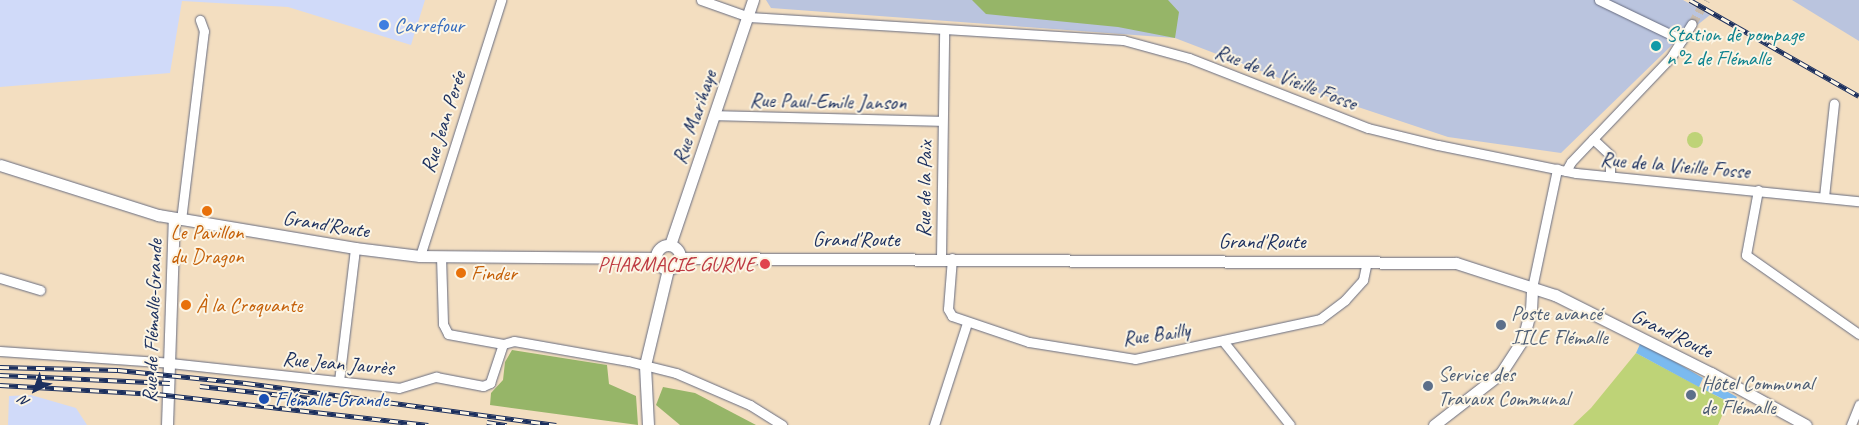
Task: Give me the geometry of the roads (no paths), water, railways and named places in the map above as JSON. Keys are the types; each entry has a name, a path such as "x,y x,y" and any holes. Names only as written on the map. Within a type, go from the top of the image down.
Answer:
{"street":[{"name":"Rue Jean Perée","path":"420,256 501,0"},
{"name":"Rue de la Vieille Fosse","path":"701,0 749,17 1123,40 1189,58 1368,128 1562,170 1859,201"},
{"name":"Rue Marihaye","path":"670,245 754,0"},
{"path":"1599,0 1682,40"},
{"path":"177,219 204,31 200,20"},
{"path":"1434,425 1502,373 1523,339 1531,310 1532,288 1562,170 1664,65 1692,24"},
{"name":"Rue de la Paix","path":"944,30 942,121 946,258"},
{"path":"1824,197 1834,104"},
{"name":"Rue Paul-Emile Janson","path":"714,116 942,121"},
{"path":"1593,139 1610,155 1610,176"},
{"name":"Grand'Route","path":"0,165 177,219 355,248 420,256 656,258"},
{"path":"1758,190 1746,255 1859,334"},
{"name":"Rue de Flémalle-Grande","path":"167,425 177,219"},
{"path":"670,245 679,252 680,258 678,264 668,269 662,267 656,258 658,251 670,245"},
{"path":"339,381 355,248"},
{"path":"441,256 443,324 448,334 503,344 514,341 645,365 676,373 715,388 782,425"},
{"name":"Grand'Route","path":"680,258 946,258 1456,263 1554,295 1711,373 1806,425"},
{"name":"Rue Bailly","path":"946,258 948,309 952,316 967,323 1029,342 1118,358 1135,359 1320,318 1345,300 1363,280 1367,261"},
{"path":"648,425 645,365 668,269"},
{"path":"0,278 40,290"},
{"path":"934,425 967,323"},
{"path":"1223,341 1290,425"},
{"name":"Rue Jean Jaurès","path":"0,351 170,363 399,388 436,377 483,386 494,378 503,344"},
{"path":"1851,425 1859,405"}],"water":[{"path":"1641,342 1703,378 1699,387 1636,353"},
{"path":"1710,382 1737,397 1733,404 1705,390"}],"tunnel":[{"path":"1692,24 1706,0"}],"railway":[{"path":"1690,0 1859,96"},
{"path":"0,367 118,370 246,383 556,425"},
{"path":"0,375 170,383"},
{"path":"0,385 157,394 428,425"},
{"path":"200,386 309,398"},
{"path":"487,422 507,425"}],"place":[{"name":"Carrefour","path":"384,25"},
{"name":"Station de pompage n°2 de Flémalle","path":"1656,46"},
{"name":"Le Pavillon du Dragon","path":"207,211"},
{"name":"PHARMACIE GURNE","path":"765,264"},
{"name":"Finder","path":"461,273"},
{"name":"À la Croquante","path":"186,305"},
{"name":"Poste avancé IILE Flémalle","path":"1501,325"},
{"name":"Service des Travaux Communal","path":"1428,386"},
{"name":"Hôtel Communal de Flémalle","path":"1691,395"},
{"name":"Flémalle-Grande","path":"264,399"}]}
